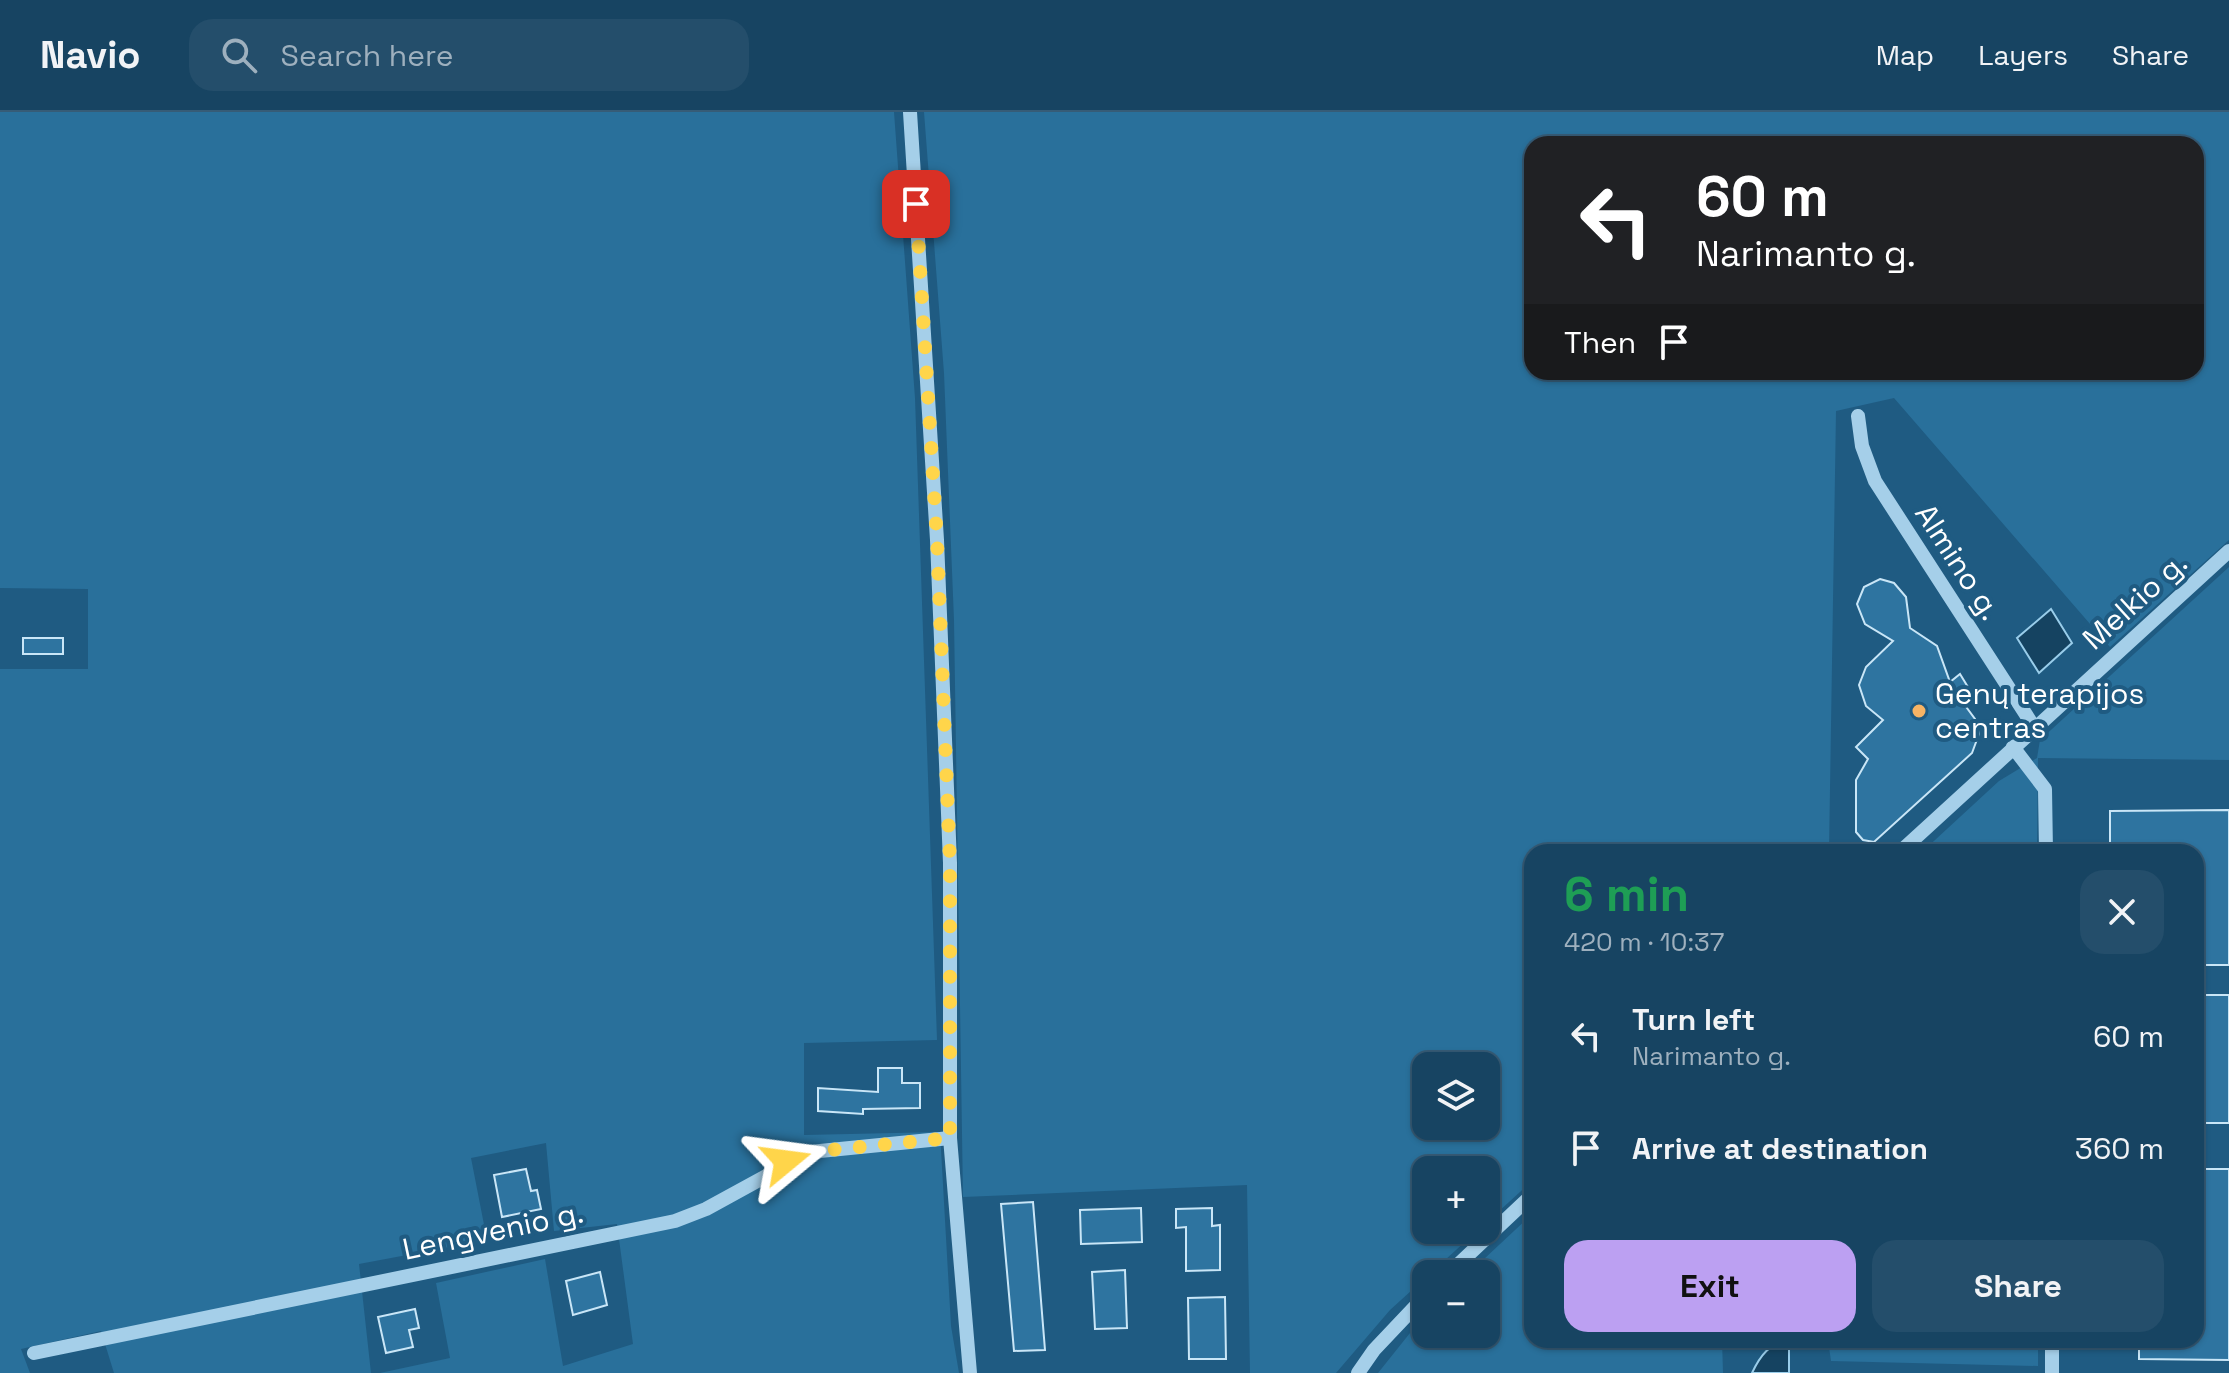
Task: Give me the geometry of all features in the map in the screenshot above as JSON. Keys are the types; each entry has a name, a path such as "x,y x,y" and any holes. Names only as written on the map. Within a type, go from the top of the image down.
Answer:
{"street":[{"path":"910,112 937,540 950,863 950,1138 970,1373"},
{"name":"Almino g.","path":"1858,416 1862,446 1875,481 2034,727"},
{"name":"Melkio g.","path":"1909,844 2229,551"},
{"path":"2013,747 2045,789 2046,844"},
{"name":"Lengvenio g.","path":"34,1353 675,1221 706,1209 810,1152 950,1138"},
{"path":"1463,1260 1524,1203"},
{"path":"1358,1373 1374,1350 1412,1310"},
{"path":"2052,1348 2052,1373"}],"shaded area":[{"path":"0,112 894,112 915,398 937,1040 804,1043 804,1135 940,1132 951,1326 959,1373 380,1373 450,1358 436,1283 545,1259 563,1366 633,1344 617,1224 554,1231 546,1143 471,1158 487,1240 359,1264 371,1373 114,1373 101,1331 21,1349 30,1373 0,1373 0,669 88,669 88,589 0,588"},
{"path":"924,112 2229,112 2229,540 2110,647 1894,398 1836,411 1829,844 1524,844 1524,1188 1500,1210 1500,1156 1412,1156 1412,1244 1463,1244 1445,1260 1412,1260 1412,1290 1390,1310 1336,1373 1250,1373 1247,1185 963,1197 954,620 944,373"},
{"path":"2229,567 2229,760 2038,758 2037,844 1931,844 1999,781 2037,758 2040,740"},
{"path":"2051,609 2072,643 2039,673 2017,638"},
{"path":"1524,1222 1524,1348 1722,1348 1723,1373 1378,1373 1412,1330 1412,1348 1500,1348 1500,1260 1483,1260"},
{"path":"1770,1348 1789,1348 1789,1373 1752,1373"},
{"path":"1829,1348 2038,1348 2038,1366 1831,1361"}],"building":[{"name":"Genų terapijos centras","path":"1880,579 1894,583 1906,597 1910,628 1937,646 1950,682 1960,674 1974,697 1964,704 1975,719 1979,734 1972,753 1874,842 1863,840 1856,832 1856,780 1868,759 1856,747 1883,720 1866,706 1859,685 1866,667 1893,641 1865,624 1857,604 1864,587"},
{"path":"23,638 63,638 63,654 23,654"},
{"path":"2229,810 2229,965 2204,965 2204,844 2110,844 2110,811"},
{"path":"2204,995 2229,995 2229,1123 2204,1123"},
{"path":"878,1068 902,1068 902,1083 920,1083 920,1108 863,1109 863,1114 818,1111 818,1088 878,1092"},
{"path":"526,1169 531,1191 537,1190 541,1209 502,1217 494,1175"},
{"path":"2204,1169 2229,1169 2229,1360 2139,1359 2139,1348 2204,1348"},
{"path":"1033,1202 1045,1350 1014,1351 1001,1204"},
{"path":"1141,1208 1142,1242 1081,1244 1080,1210"},
{"path":"1212,1208 1212,1226 1220,1225 1220,1270 1186,1271 1186,1227 1176,1228 1176,1209"},
{"path":"1125,1270 1127,1328 1095,1329 1092,1272"},
{"path":"600,1272 607,1305 573,1315 566,1281"},
{"path":"1225,1297 1226,1359 1189,1359 1188,1298"},
{"path":"415,1309 419,1328 409,1330 413,1347 386,1353 378,1317"}],"place":[{"name":"Genų terapijos centras","path":"1919,711"}],"route":[{"path":"786,1161 810,1152 950,1138 950,863 937,540 916,204"}]}
